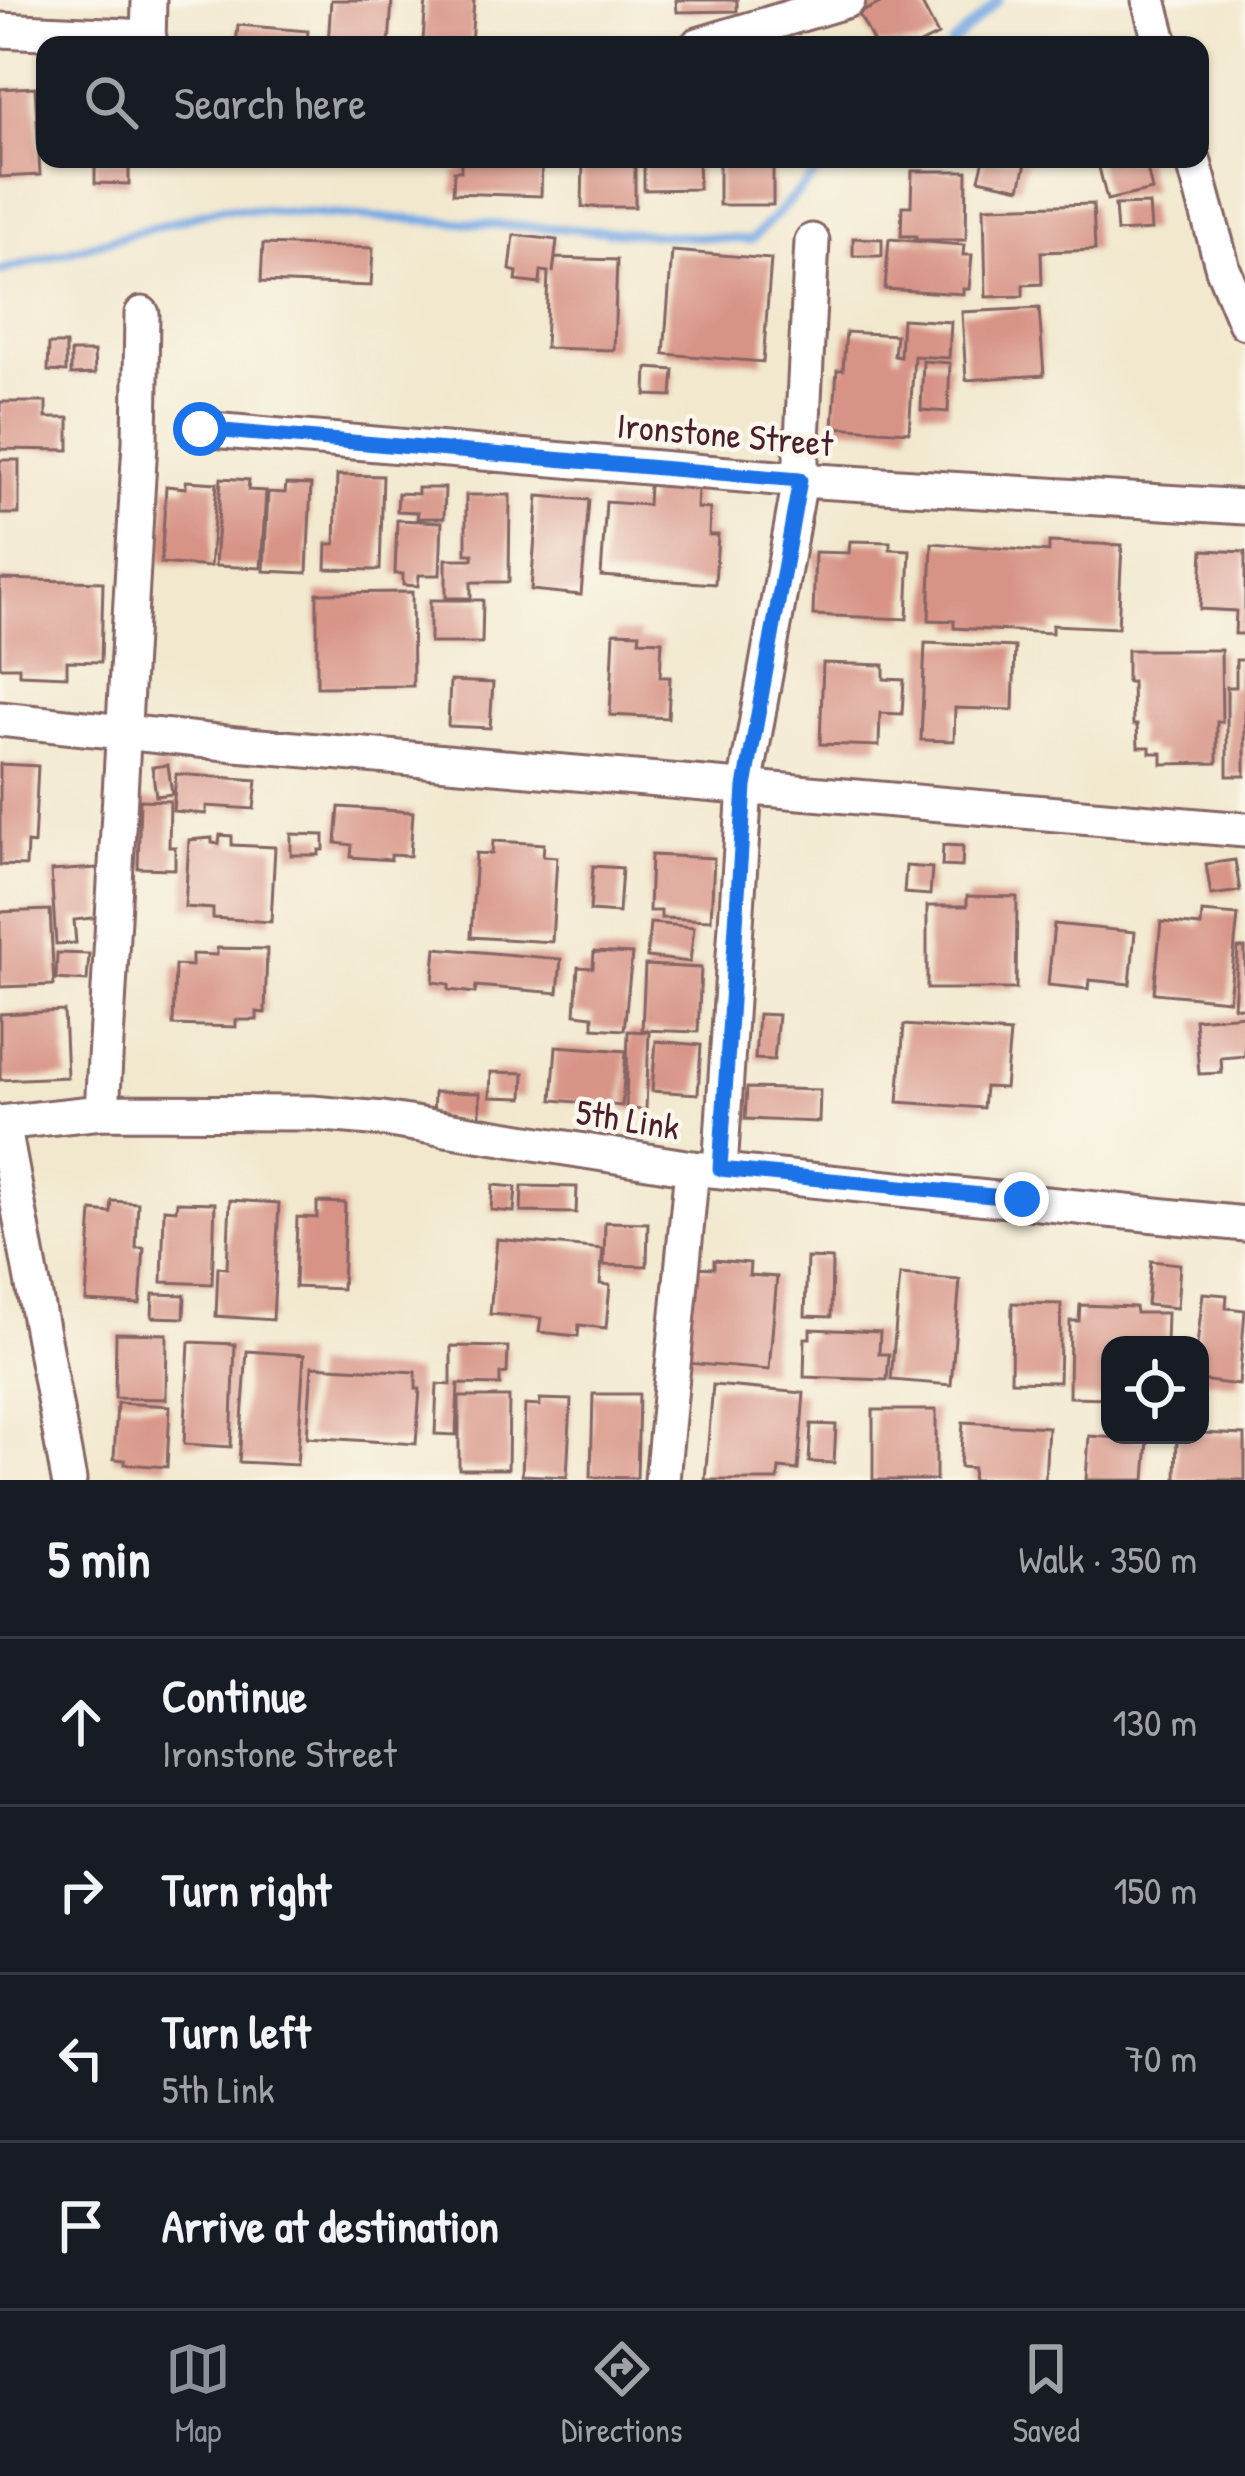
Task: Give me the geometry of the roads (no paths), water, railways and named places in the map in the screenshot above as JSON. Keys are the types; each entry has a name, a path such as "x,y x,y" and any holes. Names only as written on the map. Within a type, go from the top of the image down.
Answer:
{"street":[{"path":"148,36 149,0"},
{"path":"728,36 848,0"},
{"path":"1148,0 1158,36"},
{"path":"0,30 81,36"},
{"path":"1196,168 1234,267 1245,322"},
{"path":"662,1480 706,1169 745,787 800,480 812,241"},
{"path":"101,1112 140,442 142,314"},
{"name":"Ironstone Street","path":"200,429 800,480 1245,507"},
{"path":"0,718 236,744 1245,830"},
{"name":"5th Link","path":"2,1123 101,1112 312,1113 383,1119 706,1169 1245,1224"},
{"path":"2,1123 68,1480"}],"waterway":[{"path":"961,36 999,0"},
{"path":"0,271 222,208 751,240 822,168"}]}
